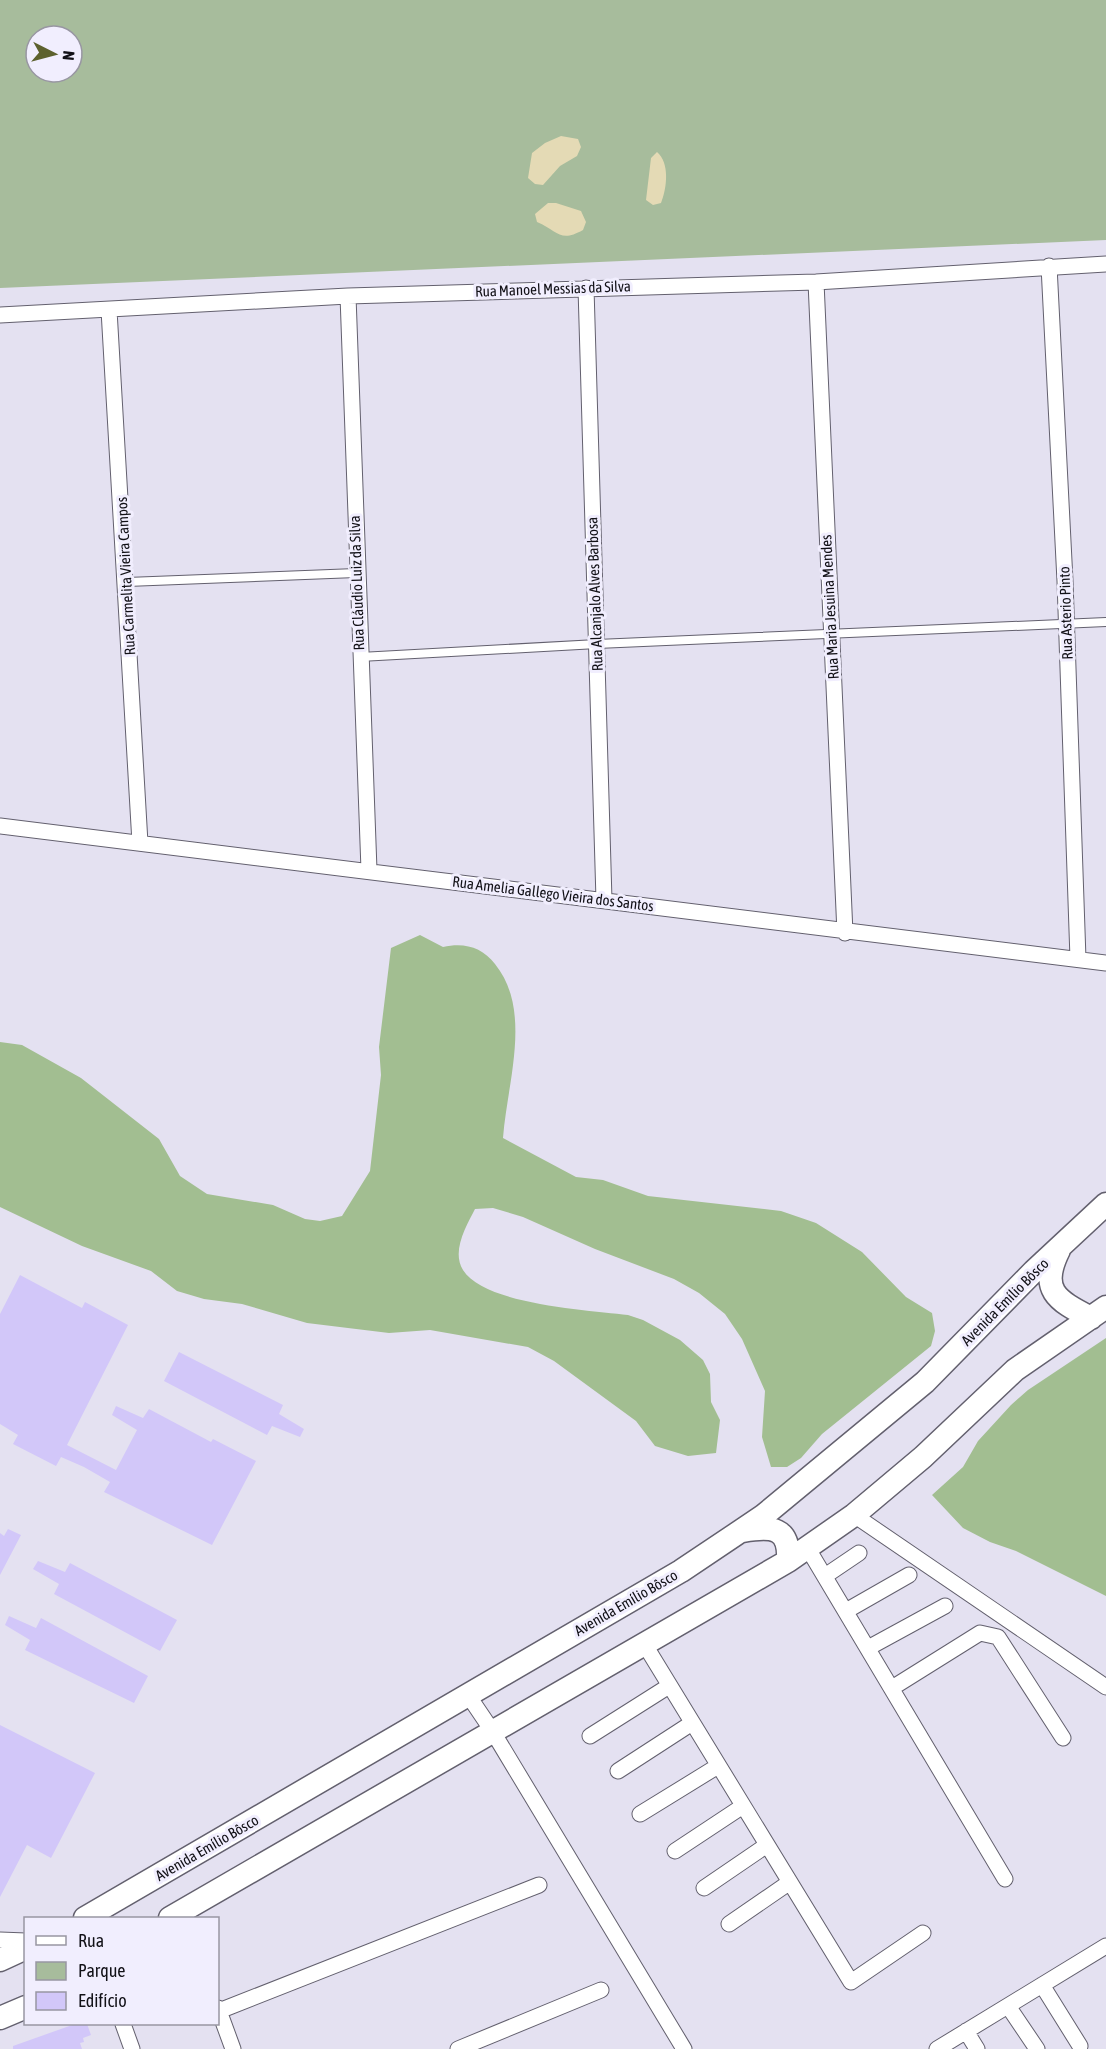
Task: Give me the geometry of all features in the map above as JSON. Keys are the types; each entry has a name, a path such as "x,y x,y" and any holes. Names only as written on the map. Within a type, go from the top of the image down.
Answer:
{"main road":[{"name":"Avenida Emílio Bôsco","path":"87,1917 681,1571 743,1531 821,1471 932,1374 1106,1204"},
{"path":"1061,1246 1049,1270 1053,1292 1061,1302 1098,1312"},
{"path":"178,1916 788,1561 854,1515 1016,1370 1098,1312"},
{"path":"743,1531 760,1528 779,1531 786,1539 788,1561"},
{"path":"0,1960 24,1949"},
{"path":"0,2018 24,2008"}],"street":[{"name":"Rua Manoel Messias da Silva","path":"0,315 348,296 816,282 1106,264"},
{"name":"Rua Asterio Pinto","path":"1049,266 1066,624 1078,959"},
{"name":"Rua Maria Jesuina Mendes","path":"816,282 845,933"},
{"name":"Rua Alcanjalo Alves Barbosa","path":"586,288 604,900"},
{"name":"Rua Cláudio Luiz da Silva","path":"348,296 369,870"},
{"name":"Rua Carmelita Vieira Campos","path":"109,310 127,582 140,843"},
{"name":"Rua Amelia Gallego Vieira dos Santos","path":"0,826 369,870 845,933 1106,963"},
{"path":"854,1515 1106,1687"},
{"path":"807,1547 1005,1879"},
{"path":"825,1576 859,1553"},
{"path":"846,1611 909,1575"},
{"path":"868,1648 945,1606"},
{"path":"892,1688 980,1633 998,1637 1063,1738"},
{"path":"645,1645 851,1982 923,1933"},
{"path":"590,1736 669,1686"},
{"path":"468,1695 493,1732 684,2049"},
{"path":"618,1771 692,1723"},
{"path":"640,1814 718,1766"},
{"path":"675,1851 743,1806"},
{"path":"704,1888 767,1845"},
{"path":"729,1924 790,1882"},
{"path":"219,2009 539,1885"},
{"path":"0,1940 24,1941"},
{"path":"937,2049 1106,1946"},
{"path":"1042,1985 1080,2046"},
{"path":"458,2049 601,1990"},
{"path":"1008,2006 1037,2049"},
{"path":"219,2012 233,2049"},
{"path":"123,2025 132,2049"},
{"path":"966,2031 977,2049"}],"lane":[{"path":"127,582 357,573"},
{"path":"360,657 597,644 831,636 1106,622"}],"green space":[{"path":"0,0 1106,0 1106,240 0,288"},
{"path":"420,935 443,947 458,945 472,947 484,953 495,964 506,983 513,1003 515,1048 503,1138 576,1177 603,1180 648,1196 781,1211 816,1223 862,1252 906,1297 932,1313 935,1331 931,1346 822,1434 801,1458 787,1467 771,1467 762,1437 765,1391 742,1339 725,1314 699,1293 674,1279 595,1249 523,1217 493,1208 475,1209 462,1238 459,1255 463,1270 475,1282 493,1291 539,1304 628,1315 643,1320 680,1340 703,1360 710,1374 711,1402 720,1420 716,1453 688,1456 655,1446 636,1421 554,1361 528,1347 430,1330 389,1333 307,1323 242,1304 204,1299 177,1291 151,1271 82,1246 0,1207 0,1042 22,1045 81,1078 159,1139 180,1176 207,1194 273,1205 305,1219 320,1221 342,1216 370,1171 381,1075 379,1047 391,948"},
{"path":"1106,1338 1106,1596 1016,1551 990,1542 963,1528 932,1495 963,1467 978,1441 1011,1405 1028,1390"}],"sand":[{"path":"561,136 578,139 581,147 577,156 560,166 543,185 535,184 528,178 532,153 545,143"},
{"path":"657,152 664,162 666,183 661,203 653,205 646,200 651,158"},
{"path":"548,203 556,203 581,211 586,222 583,230 564,236 537,222 535,214"}],"building":[{"path":"20,1275 82,1308 85,1302 128,1325 67,1445 116,1470 137,1430 112,1415 116,1406 143,1418 149,1409 211,1442 213,1439 256,1461 212,1545 104,1492 110,1482 84,1467 61,1457 56,1466 13,1444 18,1435 0,1424 0,1314"},
{"path":"179,1352 283,1405 279,1414 304,1429 300,1437 272,1426 267,1435 164,1381"},
{"path":"8,1529 21,1535 0,1575 0,1533 4,1536"},
{"path":"38,1561 65,1572 70,1563 177,1620 160,1651 54,1594 59,1584 33,1569"},
{"path":"9,1616 36,1628 41,1618 148,1676 134,1703 25,1650 30,1640 5,1625"},
{"path":"0,1725 95,1773 51,1858 27,1845 0,1897"},
{"path":"72,2025 87,2025 91,2035 83,2038 84,2042 80,2043 82,2049 13,2049 13,2046"}]}
